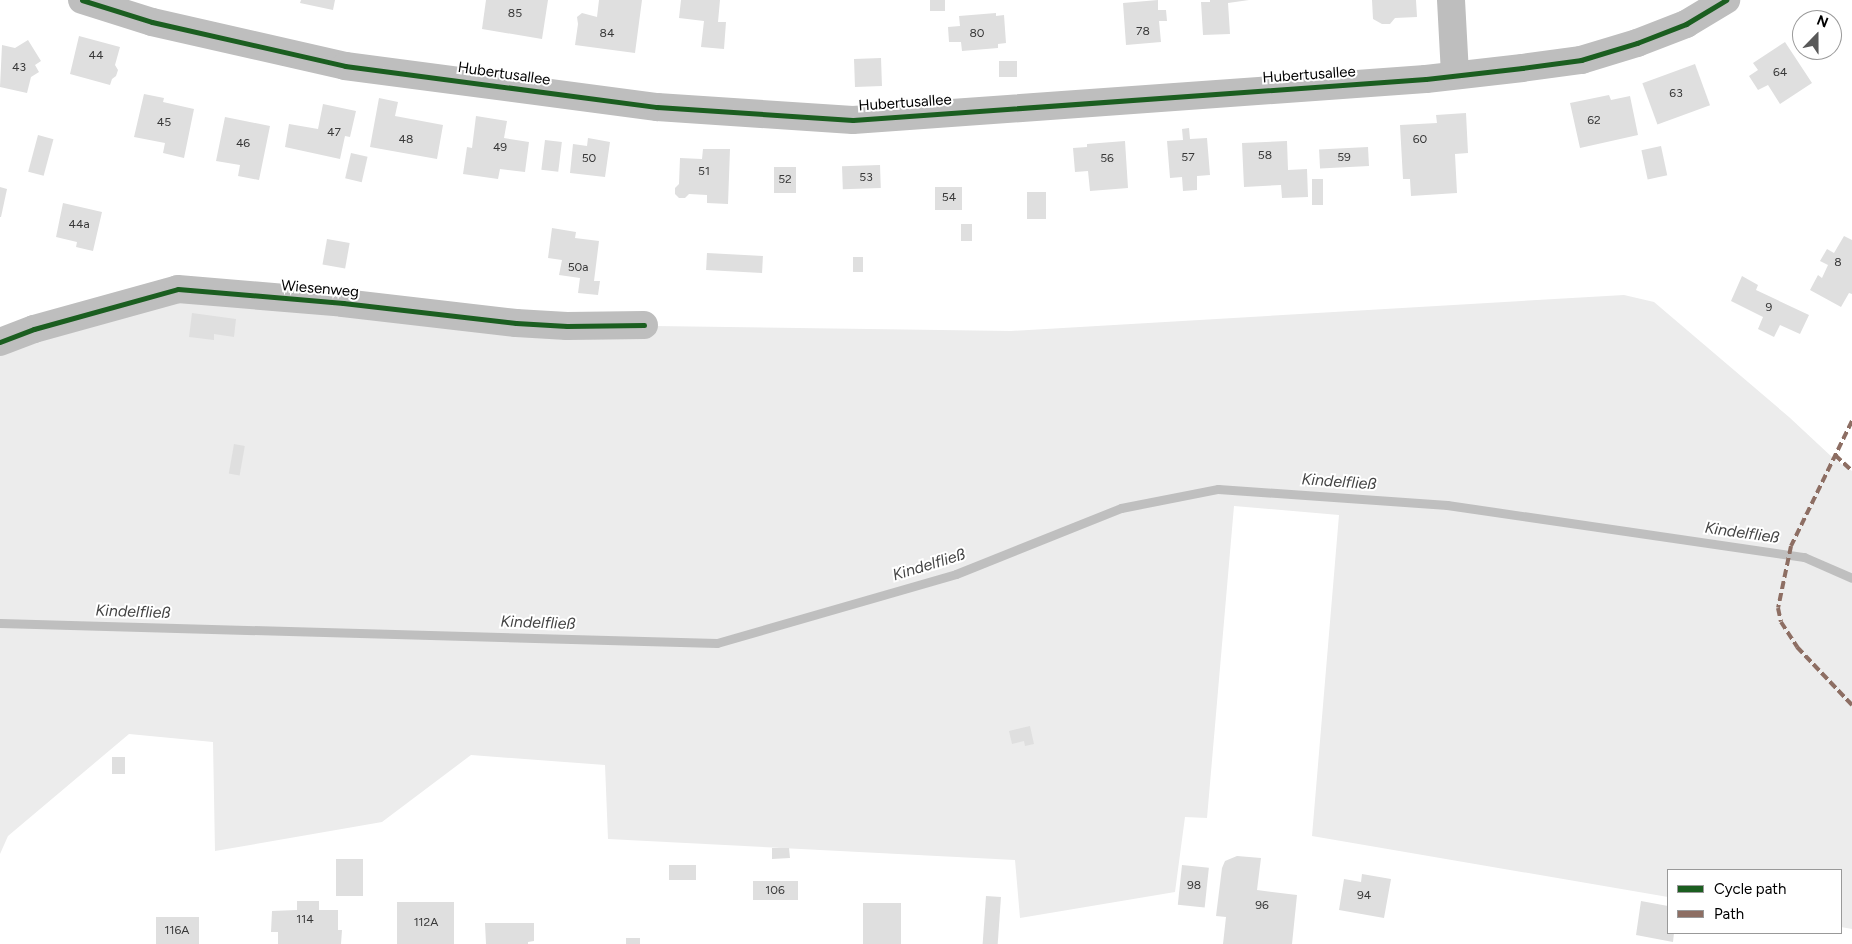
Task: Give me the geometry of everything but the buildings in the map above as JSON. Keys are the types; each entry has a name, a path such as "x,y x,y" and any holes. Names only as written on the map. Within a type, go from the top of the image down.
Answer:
{"street":[{"name":"Hubertusallee","path":"82,0 152,22 345,66 657,107 853,120 1406,80 1581,60 1637,43 1686,24 1726,0"},
{"path":"1451,0 1454,75"},
{"name":"Wiesenweg","path":"0,342 34,329 178,289 343,303 516,324 568,326 644,325"}],"shaded area":[{"path":"1624,295 1654,302 1789,417 1833,458 1852,471 1852,929 1842,927 1842,869 1667,869 1667,897 1312,836 1339,515 1234,506 1207,818 1185,817 1175,892 1020,918 1015,860 608,839 605,765 471,755 382,822 215,851 213,742 129,734 8,836 0,854 0,354 122,309 184,299 655,326 1011,331"}],"waterway":[{"name":"Kindelfließ","path":"0,623 717,643 956,574 1121,508 1218,489 1447,505 1804,557 1852,578"}],"marked path":[{"path":"1852,421 1791,546 1778,608 1781,622 1797,647 1852,705"},
{"path":"1835,455 1852,471"}],"cycle path":[{"path":"82,0 152,22 345,66 657,107 853,120 1426,79 1581,60 1637,43 1686,24 1726,0"},
{"path":"0,342 34,329 178,289 343,303 516,323 567,326 644,325"}]}
